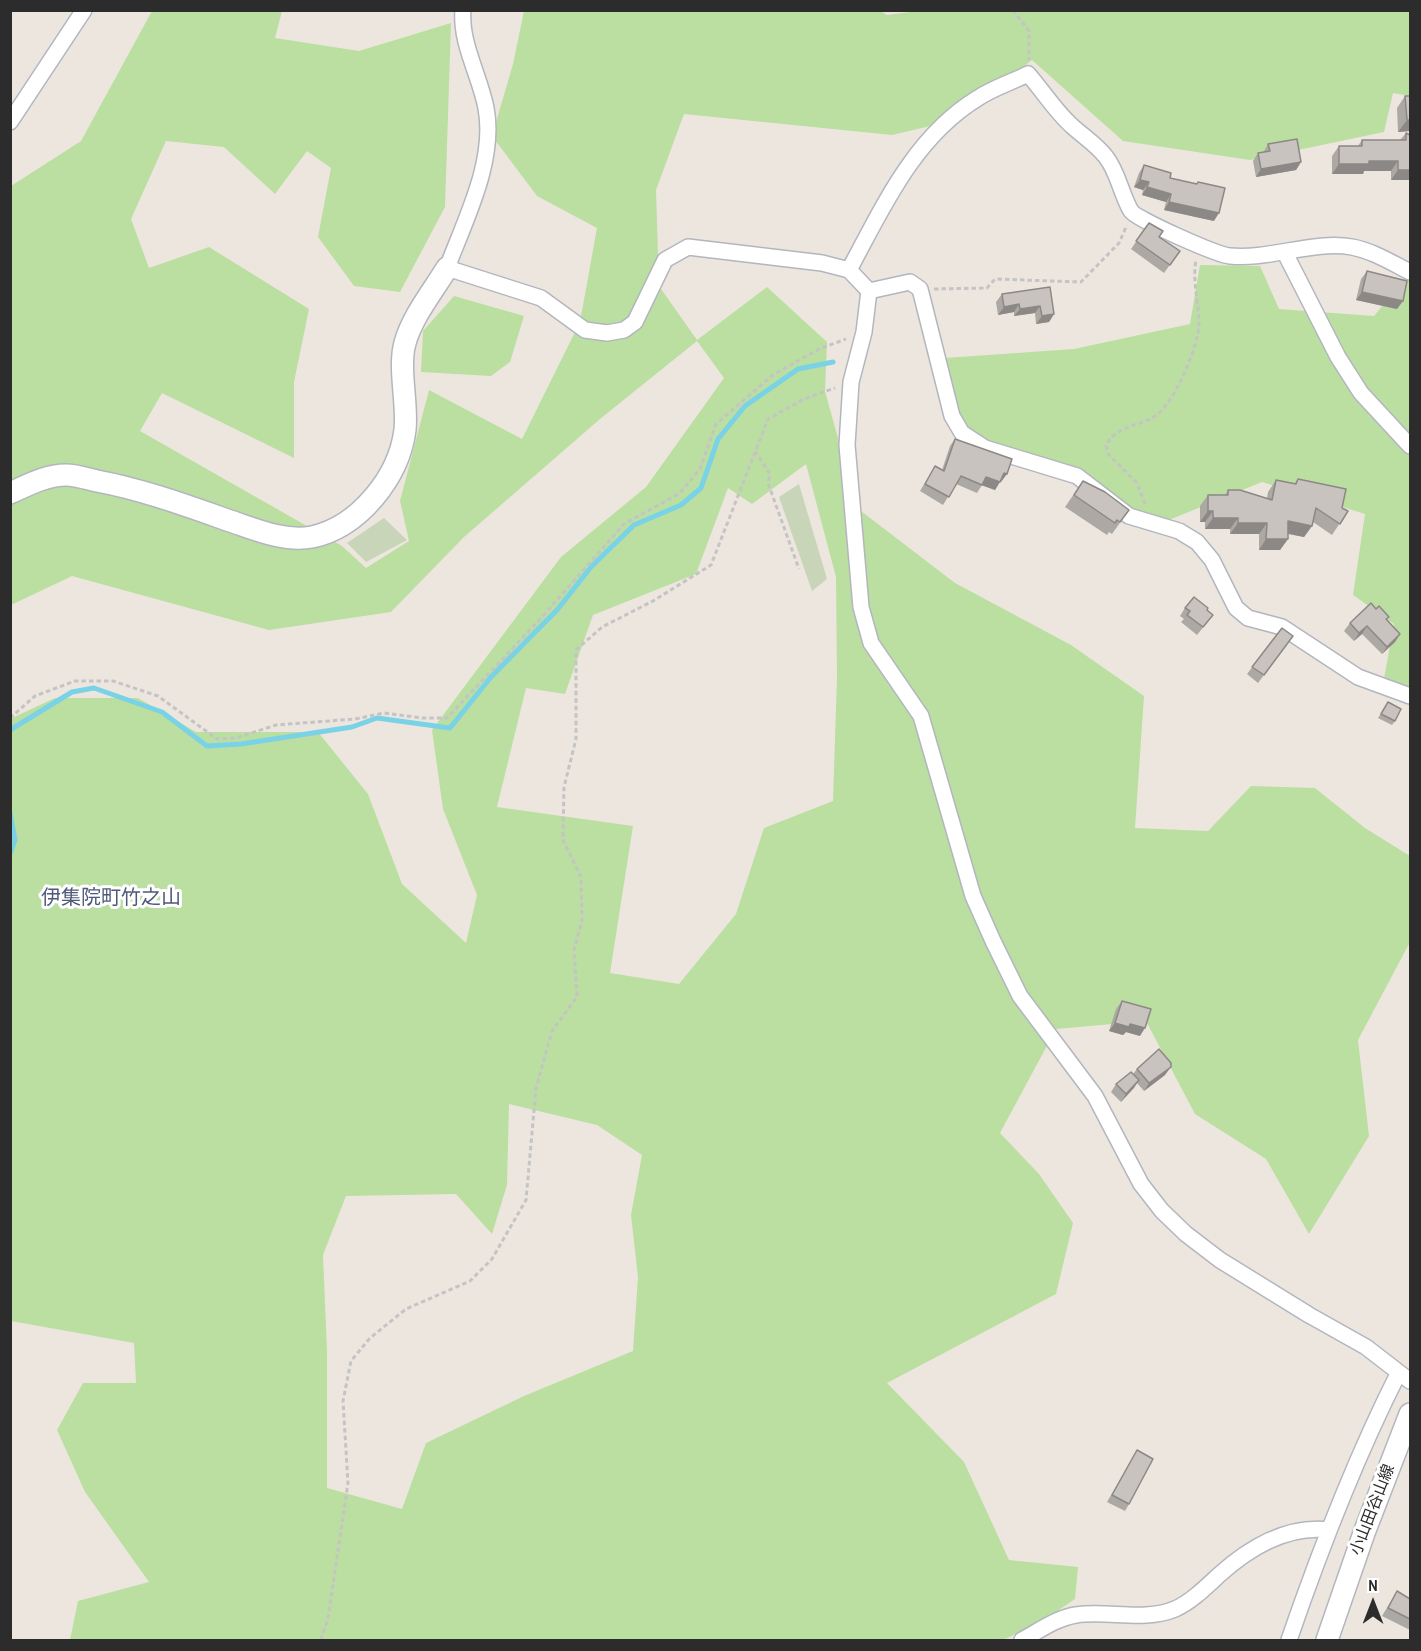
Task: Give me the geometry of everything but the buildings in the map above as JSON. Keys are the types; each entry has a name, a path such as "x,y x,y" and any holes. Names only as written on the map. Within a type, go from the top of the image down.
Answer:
{"street":[{"path":"10,122 84,10"},
{"path":"10,494 39,480 67,475 137,489 259,531 291,537 309,537 324,533 348,520 370,503 390,472 400,450 405,429 404,345 447,268 484,170 487,111 479,75 462,28 463,10"},
{"path":"849,270 901,174 937,131 978,98 1028,74 1071,125 1108,158 1132,213 1199,246 1229,256 1285,253 1333,246 1352,247 1374,254 1410,273"},
{"path":"447,268 541,298 585,330 607,333 624,330 635,322 665,260 688,247 822,263 849,270 869,291"},
{"path":"1285,253 1349,375 1361,393 1410,446"},
{"path":"869,291 910,282 920,289 952,417 962,433 985,448 1077,476 1130,516 1179,531 1197,542 1212,560 1236,608 1248,618 1282,627 1358,677 1410,696"},
{"path":"869,291 864,332 851,382 847,445 861,607 871,642 921,716 974,896 1020,996 1095,1096 1141,1184 1162,1211 1186,1234 1220,1260 1309,1316 1366,1347 1404,1377 1380,1408 1329,1530 1289,1641"},
{"name":"小山田谷山線","path":"1327,1641 1364,1533 1410,1414"},
{"path":"1022,1641 1051,1624 1075,1615 1150,1615 1176,1608 1205,1588 1239,1557 1263,1542 1302,1531 1329,1530"}],"path":[{"path":"1013,10 1029,31 1028,74"},
{"path":"920,289 987,288 995,279 1081,282 1119,243 1132,213"},
{"path":"1153,522 1137,483 1109,455 1106,446 1109,438 1133,423 1159,414 1193,354 1199,327 1195,267 1199,246"},
{"path":"10,718 35,696 75,681 113,681 158,696 217,739 236,738 276,725 356,719 384,713 422,718 447,718 543,616 624,524 680,493 700,469 717,424 773,375 819,349 864,332"},
{"path":"321,1641 328,1618 348,1483 343,1401 351,1361 370,1338 406,1309 470,1281 492,1259 526,1200 536,1088 552,1031 577,997 574,950 582,920 581,877 563,840 564,787 576,739 576,650 602,627 653,601 711,565 768,419 804,399 851,382"},
{"path":"755,451 770,474 768,483 799,569"}],"green space":[{"path":"879,10 887,15 926,10 1410,11 1410,96 1393,93 1384,132 1250,160 1123,141 1032,60 956,120 892,135 684,114 656,190 659,286 697,340 767,287 827,342 825,391 857,508 955,583 1071,645 1144,696 1135,828 1208,831 1251,786 1315,788 1365,828 1410,856 1410,942 1358,1040 1369,1136 1309,1234 1266,1159 1195,1114 1146,1021 1056,1029 1000,1133 1039,1174 1073,1223 1056,1294 887,1383 964,1462 1009,1560 1078,1567 1075,1599 1041,1622 1003,1640 70,1640 78,1601 149,1582 85,1492 57,1430 83,1383 136,1383 134,1343 11,1321 10,719 55,698 138,698 196,732 318,732 368,794 402,884 466,943 477,895 443,809 432,730 561,557 646,487 724,378 697,341 600,419 464,537 391,612 269,630 72,576 11,605 11,186 81,141 152,11 282,11 275,38 359,51 451,23 445,207 400,292 354,286 318,237 331,168 307,151 275,194 224,147 166,141 131,219 149,268 209,247 309,309 294,382 294,458 162,393 140,431 342,546 366,568 409,541 400,501 429,390 522,439 580,322 597,228 537,196 492,136 513,64 524,11","holes":["806,464 836,577 837,677 833,801 764,828 736,914 679,984 610,973 633,826 497,807 526,688 565,694 593,615 696,574 728,488 752,504","509,1104 597,1125 642,1155 631,1215 638,1277 633,1351 524,1396 426,1443 402,1509 327,1488 327,1351 323,1255 346,1196 456,1194 492,1234 507,1185"]},
{"path":"1200,265 1260,266 1279,309 1374,316 1410,275 1410,690 1383,684 1394,624 1353,595 1365,514 1262,482 1159,524 1063,476 982,450 945,416 945,358 1074,349 1190,324"},
{"path":"454,296 524,316 510,362 491,376 421,372 423,331"},
{"path":"799,484 827,579 812,591 779,497"},
{"path":"384,518 407,540 366,562 347,543"}],"waterway":[{"path":"10,730 72,692 94,688 162,712 207,746 241,744 352,727 377,718 450,728 491,677 557,610 591,567 634,525 681,505 701,488 718,439 745,406 798,369 833,362"},
{"path":"10,813 15,840 10,854"}],"district":[{"name":"伊集院町竹之山","path":"111,899"}]}
